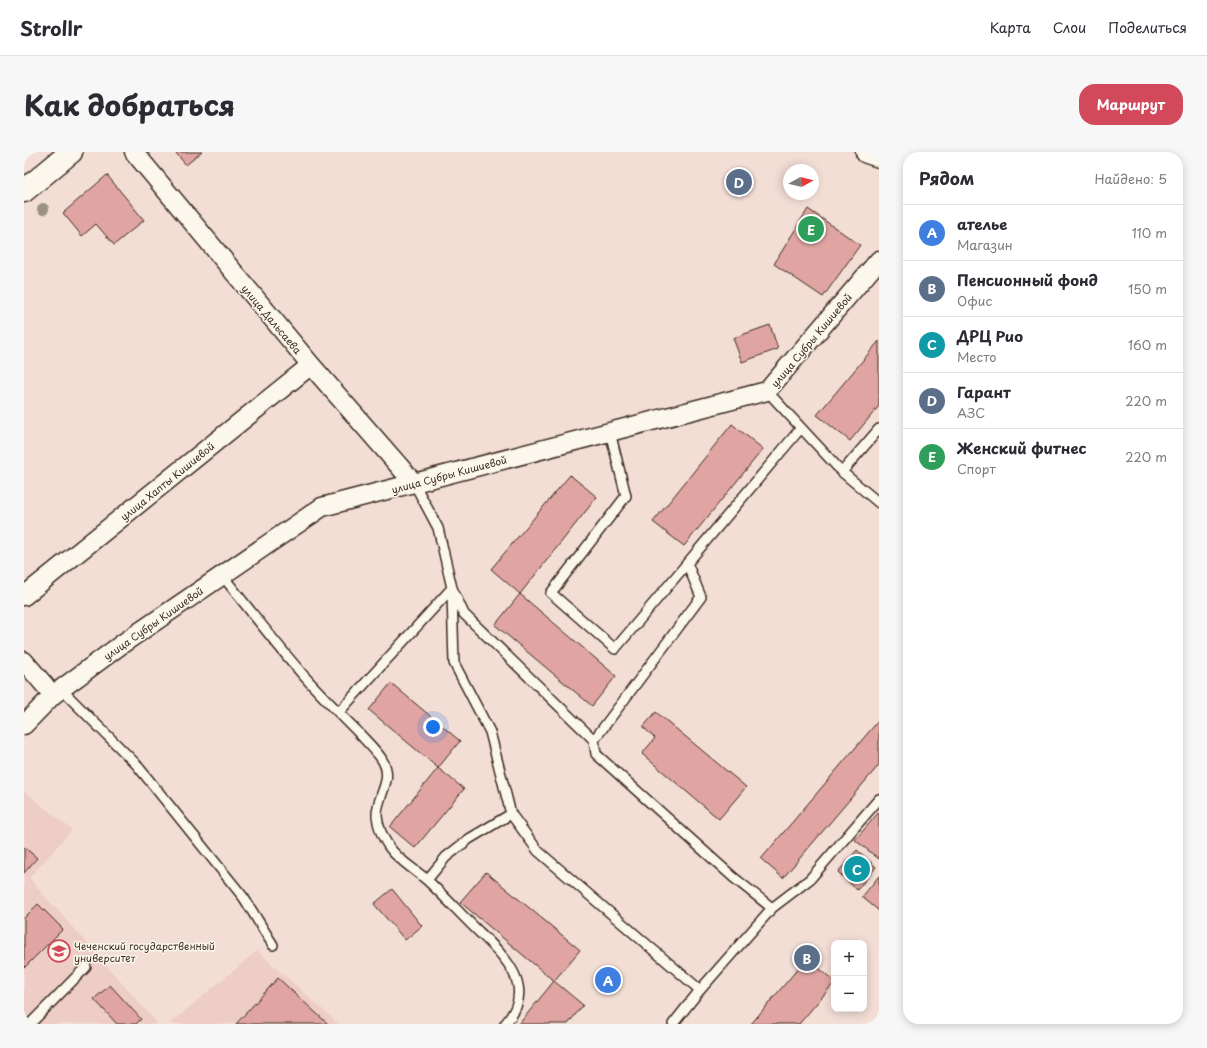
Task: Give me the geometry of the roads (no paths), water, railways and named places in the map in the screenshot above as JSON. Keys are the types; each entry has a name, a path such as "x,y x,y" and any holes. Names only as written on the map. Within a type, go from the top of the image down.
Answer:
{"street":[{"path":"24,191 71,152"},
{"name":"улица Дальсаева","path":"134,152 310,365 414,483"},
{"path":"867,152 879,156"},
{"name":"улица Субры Кишиевой","path":"24,725 57,692 122,644 322,507 767,391 879,260"},
{"name":"улица Хапты Кишиевой","path":"24,596 310,365"},
{"path":"24,661 57,692"}],"lane":[{"path":"767,391 842,472 879,503"},
{"path":"610,432 626,496 550,593 615,649 801,428"},
{"path":"842,472 879,429"},
{"path":"414,483 438,528 452,588 454,663 490,732 511,814 538,851 700,990"},
{"path":"594,740 701,597 687,563"},
{"path":"222,575 304,676 382,759 387,772 385,787 380,800 377,815 380,829 390,848 406,864 427,880 501,954 512,968 518,983 518,1001 513,1016 506,1024"},
{"path":"338,712 452,588"},
{"path":"452,588 464,614 594,740 596,754 733,877 772,908"},
{"path":"57,692 136,764 244,898 273,945"},
{"path":"673,1024 700,990 772,908 810,879 879,799"},
{"path":"427,880 446,857 469,839 511,814"},
{"path":"30,1024 86,967"}],"place":[{"name":"Гарант","path":"739,182"},
{"name":"Женский фитнес","path":"811,229"},
{"name":"ДРЦ Рио","path":"857,869"},
{"name":"Чеченский государственный университет","path":"59,951"},
{"name":"Пенсионный фонд","path":"807,958"},
{"name":"ателье","path":"608,980"}]}
